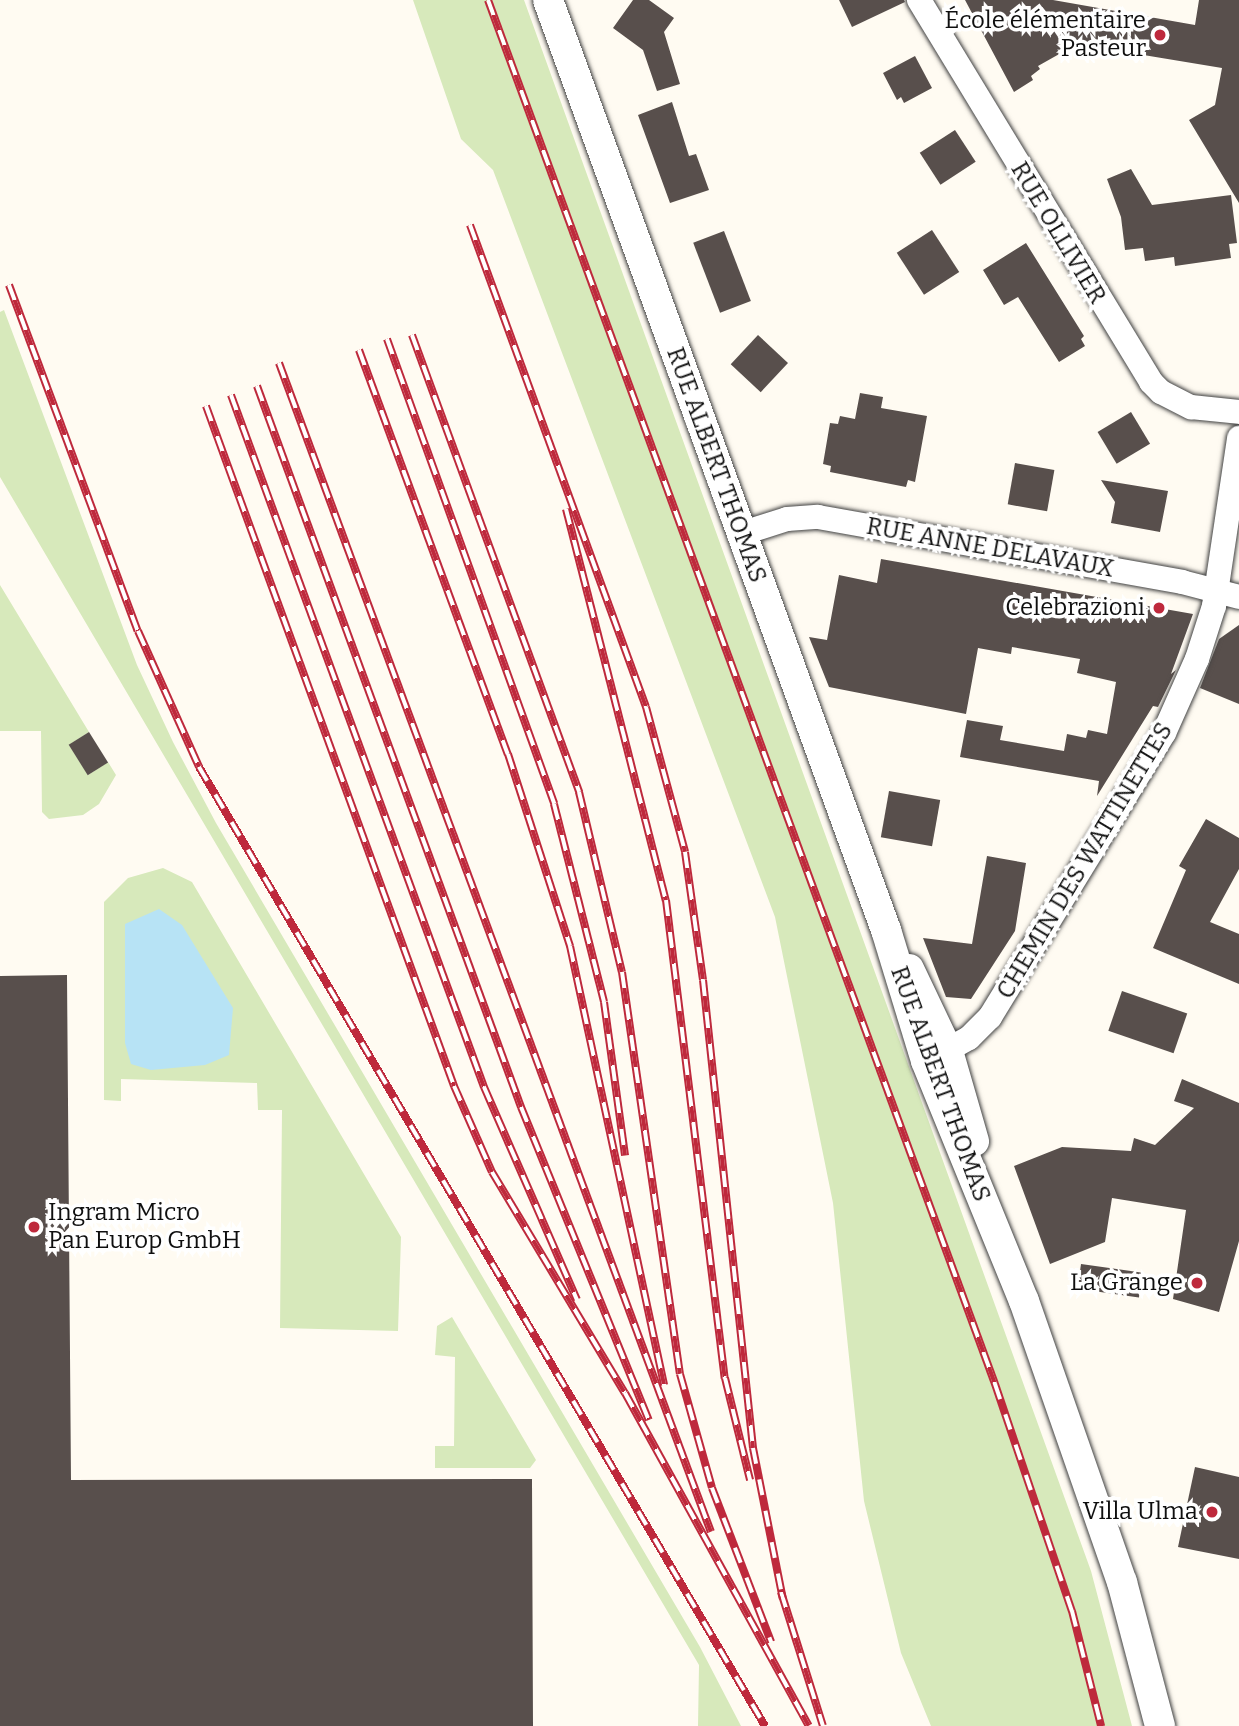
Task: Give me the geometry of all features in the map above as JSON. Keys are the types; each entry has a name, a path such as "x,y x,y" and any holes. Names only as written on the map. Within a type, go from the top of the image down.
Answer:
{"street":[{"name":"RUE ALBERT THOMAS","path":"548,0 740,534 886,930 937,1056 997,1237 1122,1582 1160,1726"},
{"name":"RUE OLLIVIER","path":"919,0 1151,382 1161,393 1191,407 1239,412"},
{"name":"CHEMIN DES WATTINETTES","path":"937,1056 990,1017 1151,759 1228,593 1239,438"},
{"name":"RUE ANNE DELAVAUX","path":"740,534 787,519 818,517 1228,593"}],"green space":[{"path":"413,0 524,0 1091,1571 1132,1726 931,1726 901,1653 864,1501 833,1203 775,917 493,170 461,139"},
{"path":"4,310 137,665 173,742 216,823 700,1647 741,1726 698,1726 699,1665 0,477 0,312"},
{"path":"0,585 89,732 69,745 88,775 108,762 116,775 99,804 83,815 49,819 42,812 41,731 0,731"},
{"path":"163,868 192,882 401,1237 398,1331 280,1328 282,1110 258,1110 257,1083 121,1079 121,1101 104,1100 104,902 128,878"},
{"path":"452,1317 536,1460 530,1468 435,1468 435,1446 454,1446 455,1357 435,1355 437,1326"}],"water":[{"path":"159,909 182,925 233,1008 229,1055 205,1065 151,1070 131,1064 125,1043 125,924"}],"building":[{"path":"633,0 649,0 674,18 664,32 680,84 657,91 643,50 613,28"},
{"path":"839,0 904,0 905,2 852,27"},
{"path":"965,0 1053,0 1195,25 1199,0 1239,0 1239,203 1189,120 1215,105 1222,68 1077,44 1038,66 1040,69 1031,76 1033,80 1014,92"},
{"path":"915,56 932,88 904,103 901,97 897,100 883,73"},
{"path":"672,102 689,156 696,154 709,190 670,203 638,115"},
{"path":"955,130 976,162 940,185 920,153"},
{"path":"1131,169 1152,205 1231,195 1237,243 1229,244 1231,258 1175,266 1174,257 1145,261 1143,248 1125,250 1121,217 1107,179"},
{"path":"932,230 959,272 924,295 897,253"},
{"path":"724,231 751,301 720,313 693,243"},
{"path":"1026,243 1084,336 1081,339 1085,346 1059,362 1018,297 1004,305 983,270"},
{"path":"758,335 788,363 761,392 731,364"},
{"path":"860,393 883,397 881,408 927,416 915,482 908,480 906,487 830,472 831,466 823,464 830,423 838,424 840,416 855,419"},
{"path":"1131,412 1150,444 1117,464 1098,432"},
{"path":"1015,463 1054,470 1047,511 1008,504"},
{"path":"1101,480 1168,491 1160,532 1111,523 1115,502"},
{"path":"881,559 1193,614 1171,674 1176,670 1158,707 1153,706 1097,796 1099,781 960,757 967,720 1003,726 1000,740 1064,751 1067,734 1086,738 1088,730 1107,734 1116,682 1077,673 1080,659 1012,647 1011,654 978,648 966,714 829,687 809,637 827,640 839,575 877,583"},
{"path":"1239,625 1239,704 1200,688 1219,639"},
{"path":"89,732 108,763 88,775 69,745"},
{"path":"889,791 940,800 932,846 881,837"},
{"path":"1206,819 1239,838 1239,869 1210,922 1239,934 1239,984 1153,948 1186,870 1179,866"},
{"path":"987,856 1026,863 1015,931 971,999 946,997 923,938 972,944"},
{"name":"Ingram Micro Pan Europ GmbH","path":"67,975 71,1480 532,1479 533,1726 0,1726 0,976"},
{"path":"1122,991 1187,1013 1174,1053 1108,1031"},
{"path":"1182,1079 1239,1103 1239,1241 1219,1312 1173,1299 1186,1210 1112,1198 1105,1242 1050,1264 1014,1166 1062,1147 1131,1151 1134,1138 1155,1145 1194,1108 1174,1101"},
{"path":"1081,1264 1142,1273 1139,1297 1078,1289"},
{"name":"Villa Ulma","path":"1195,1467 1239,1477 1239,1559 1178,1547"}],"railway":[{"path":"488,0 995,1384 1072,1611 1101,1726"},
{"path":"470,225 646,707 685,852 703,980 753,1448 783,1599"},
{"path":"9,285 138,631 199,767 765,1726"},
{"path":"412,335 579,792 622,972 680,1374 712,1488 771,1642"},
{"path":"387,339 554,804 604,1002 625,1156"},
{"path":"359,350 508,754 570,946 664,1385"},
{"path":"279,363 711,1532"},
{"path":"257,386 521,1107 649,1420"},
{"path":"231,395 484,1087 577,1300"},
{"path":"206,406 454,1086 492,1172 625,1393 809,1726"},
{"path":"566,509 666,900 725,1378 750,1480"},
{"path":"781,1592 823,1726"}],"place":[{"name":"École élémentaire Pasteur","path":"1160,35"},
{"name":"Celebrazioni","path":"1159,608"},
{"name":"Ingram Micro Pan Europ GmbH","path":"34,1227"},
{"name":"La Grange","path":"1197,1283"},
{"name":"Villa Ulma","path":"1212,1512"}]}
